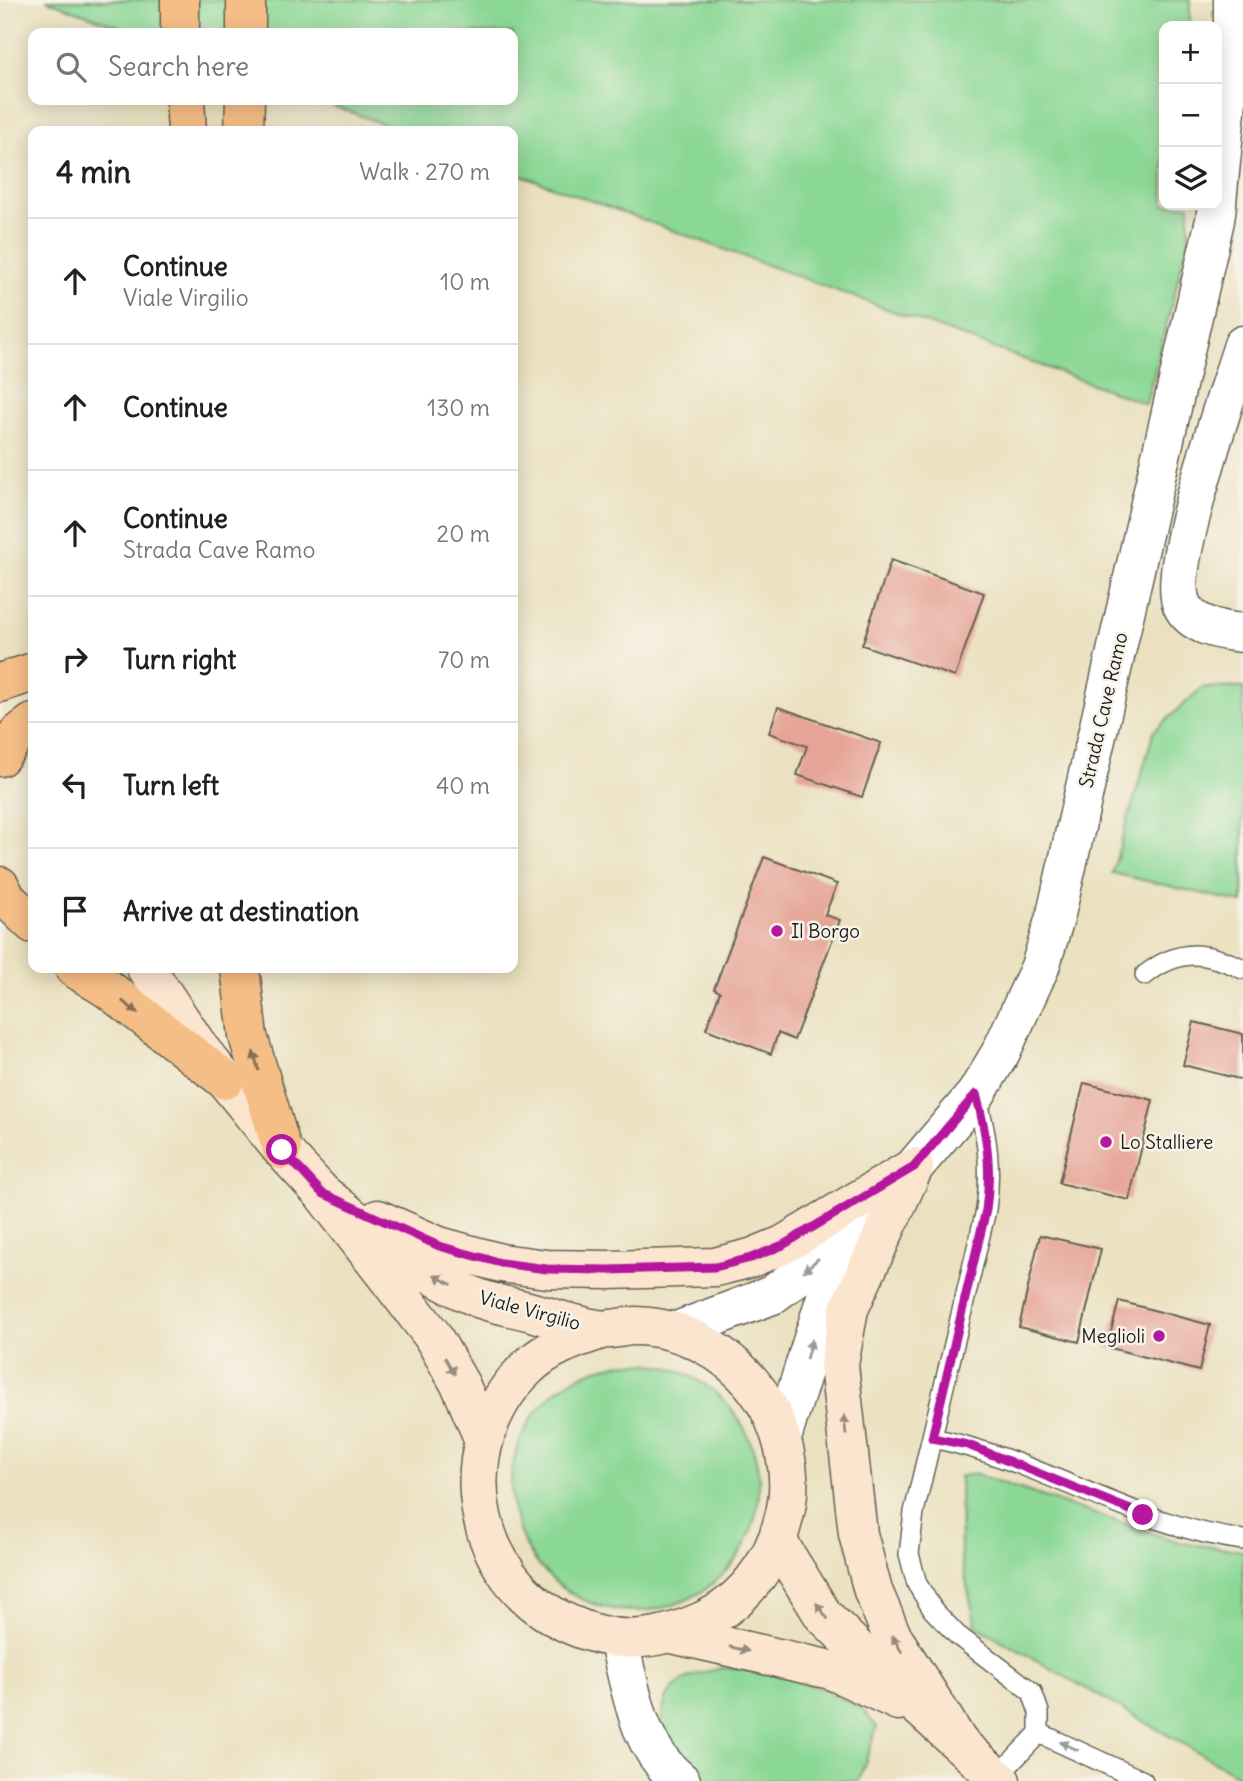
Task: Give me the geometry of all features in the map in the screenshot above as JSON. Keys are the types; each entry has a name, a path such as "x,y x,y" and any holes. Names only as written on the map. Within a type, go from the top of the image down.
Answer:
{"highway":[{"path":"180,0 180,28"},
{"path":"246,0 246,28"},
{"path":"185,105 187,126"},
{"path":"244,105 244,126"},
{"path":"0,683 28,674"},
{"path":"0,886 7,899 28,919"},
{"path":"0,916 28,937"},
{"path":"82,973 108,989 225,1080"},
{"path":"241,973 248,1036 282,1150"}],"street":[{"path":"1215,0 1216,21"},
{"name":"Strada Cave Ramo","path":"1222,149 1233,40 1233,0"},
{"name":"Strada Cave Ramo","path":"782,1438 826,1297 914,1167 976,1094 1001,1052 1040,967 1056,914 1216,210"},
{"path":"1243,345 1188,526 1178,593 1188,615 1222,631 1243,633"},
{"name":"Viale Virgilio","path":"149,973 200,1049 282,1150 322,1193 432,1335 461,1386 484,1438"},
{"name":"Viale Virgilio","path":"180,973 200,1049"},
{"path":"322,1193 439,1246 501,1263 547,1269 596,1270 715,1267 751,1258 783,1245 914,1167"},
{"path":"914,1167 849,1309 839,1365 858,1534 873,1591 892,1636 959,1743"},
{"name":"Strada Cave Ramo","path":"674,1332 772,1295 810,1267 914,1167"},
{"name":"Viale Virgilio","path":"322,1193 415,1265 479,1298 601,1330"},
{"path":"638,1326 674,1332 710,1348 742,1371 766,1402 782,1438 789,1473 787,1508 778,1542 753,1583 717,1615 673,1634 646,1639 618,1639 584,1631 553,1617 526,1596 503,1570 488,1539 479,1506 478,1472 484,1438 501,1400 527,1368 561,1344 601,1330 638,1326"},
{"path":"778,1542 823,1615 999,1779"},
{"path":"673,1634 831,1670 922,1710"},
{"path":"618,1639 639,1723 661,1762 681,1781"}],"lane":[{"path":"1145,975 1162,962 1181,956 1204,956 1243,969"},
{"path":"976,1094 987,1135 989,1178 986,1210 914,1512 909,1554 917,1584 933,1610 957,1635 1032,1692 1039,1712 1039,1732 999,1779"},
{"path":"932,1438 968,1445 1186,1530 1243,1540"},
{"path":"1039,1732 1143,1781"}],"green space":[{"path":"46,0 1190,0 1190,21 1159,21 1159,210 1189,210 1189,237 1146,404 518,174 518,126 389,126 331,105 518,105 518,28 122,28"},
{"path":"1203,687 1243,688 1243,903 1112,873 1154,731"},
{"path":"635,1363 659,1365 682,1372 723,1399 750,1440 757,1463 757,1511 750,1534 723,1575 682,1602 659,1609 635,1611 611,1609 588,1602 547,1575 520,1534 513,1511 511,1487 513,1463 520,1440 547,1399 588,1372 611,1365"},
{"path":"975,1474 1182,1543 1243,1551 1243,1778 976,1626 961,1558 960,1476"},
{"path":"722,1668 750,1669 785,1676 826,1690 862,1709 877,1727 859,1781 708,1781 681,1761 673,1754 664,1737 662,1718 666,1700 677,1685 687,1678"}],"building":[{"path":"891,560 984,593 955,677 862,645"},
{"path":"778,707 881,743 862,797 797,775 807,746 769,733"},
{"path":"764,857 837,884 825,915 840,920 794,1040 778,1033 771,1054 706,1029 720,992 714,989"},
{"path":"1194,1022 1243,1034 1243,1080 1183,1065"},
{"name":"Lo Stalliere","path":"1084,1083 1153,1100 1129,1200 1059,1183"},
{"path":"1040,1235 1101,1249 1079,1342 1019,1327"},
{"name":"Meglioli","path":"1119,1301 1210,1325 1199,1371 1107,1347"}],"place":[{"name":"Il Borgo","path":"777,931"},
{"name":"Lo Stalliere","path":"1106,1142"},
{"name":"Meglioli","path":"1159,1336"}],"route":[{"path":"282,1150 322,1193 439,1246 501,1263 547,1269 715,1267 751,1258 783,1245 914,1167 976,1094 987,1135 989,1190 932,1438 968,1445 1143,1515"}]}
